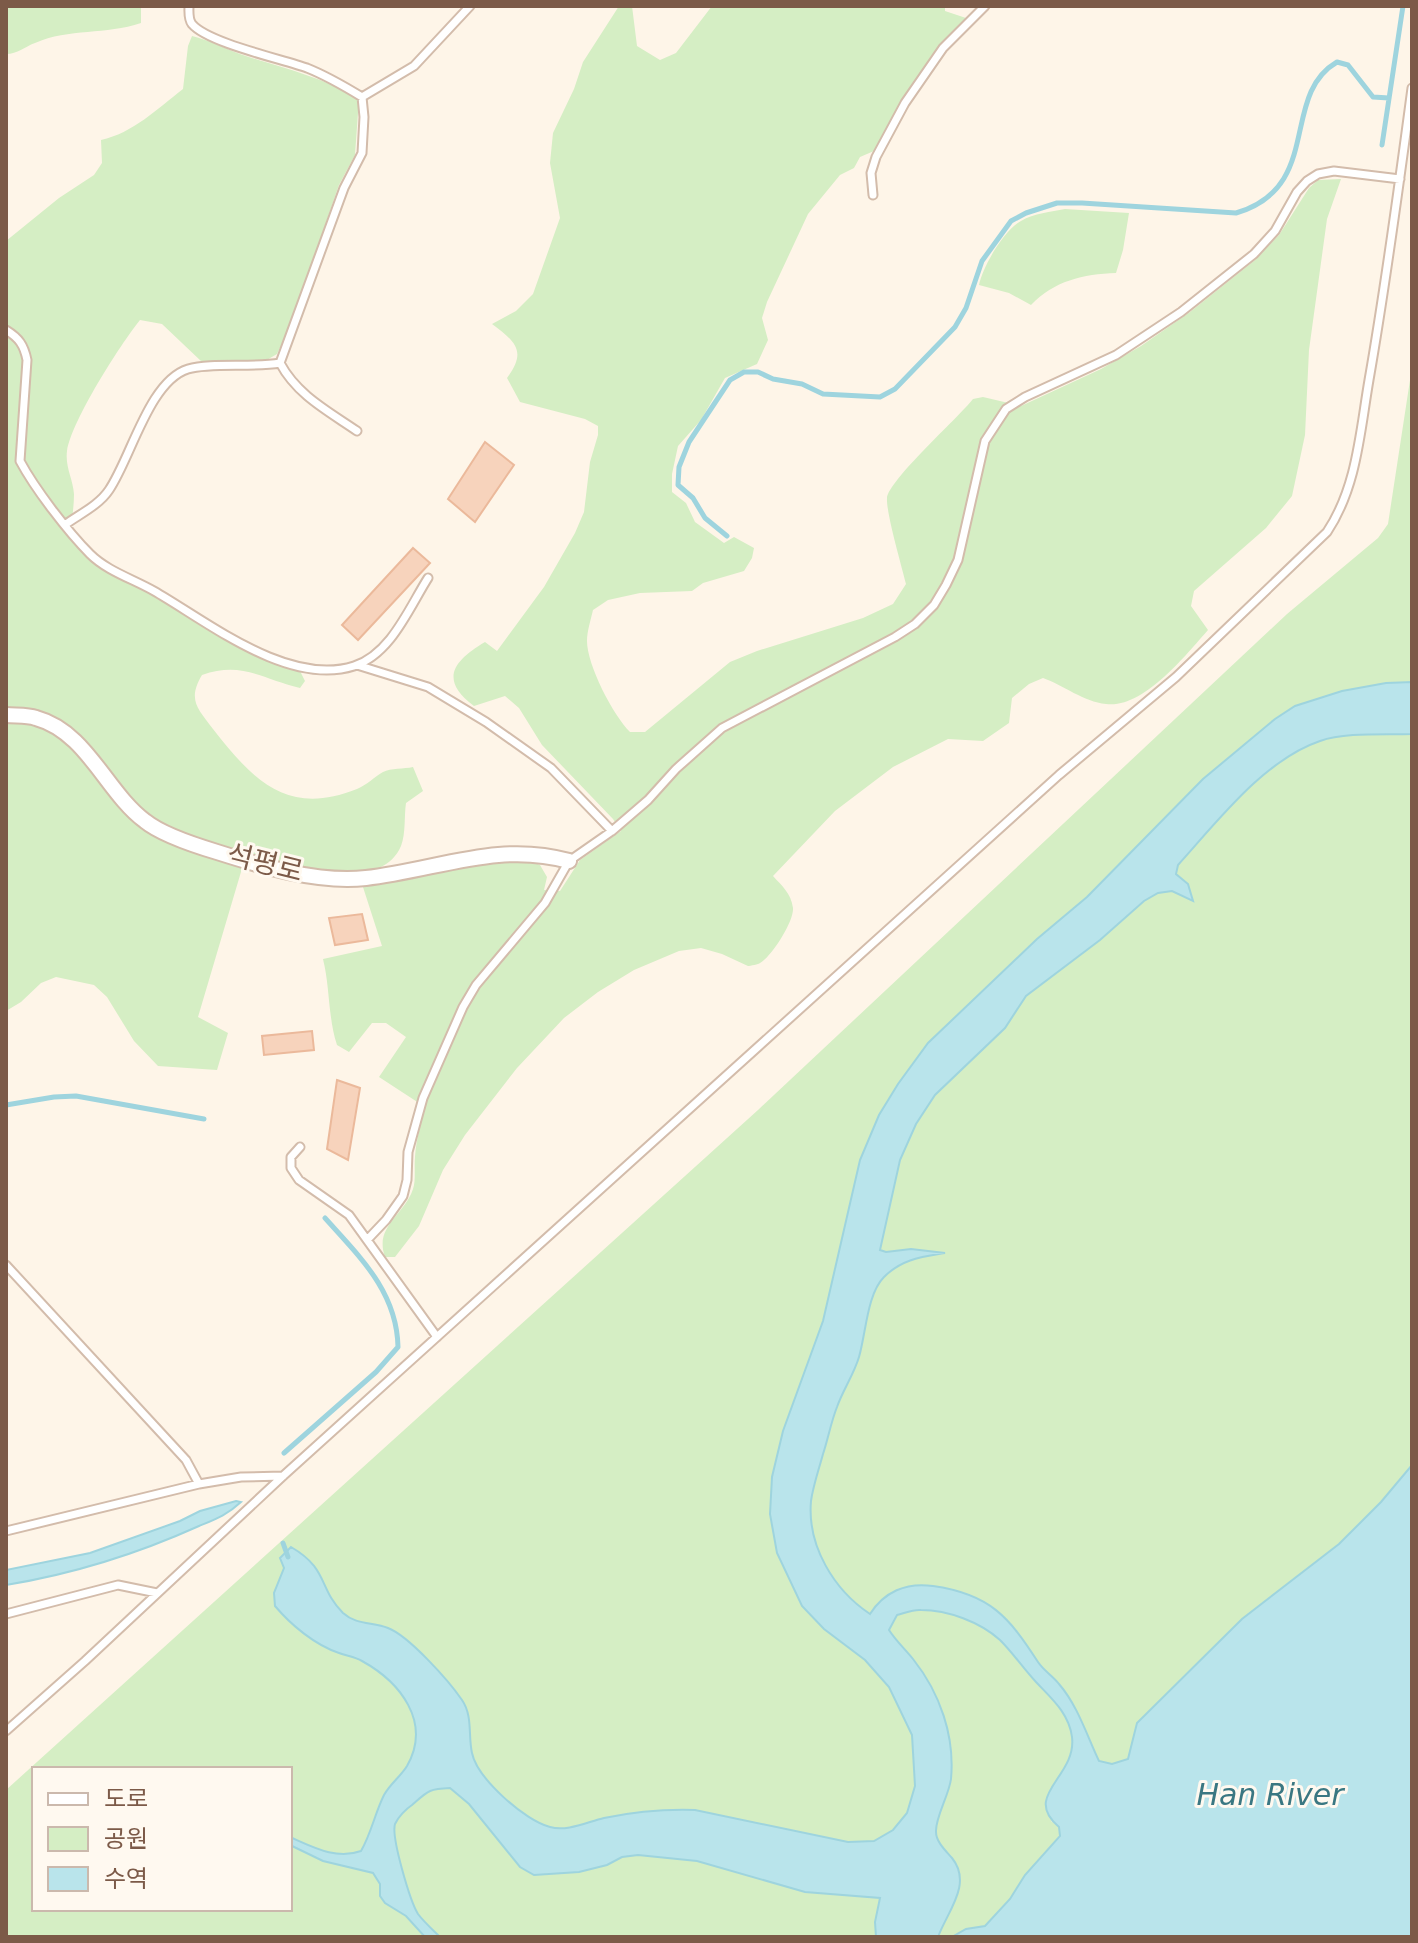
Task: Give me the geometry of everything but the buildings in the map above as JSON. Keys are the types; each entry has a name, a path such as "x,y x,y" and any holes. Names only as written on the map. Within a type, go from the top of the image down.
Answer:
{"street":[{"name":"석평로","path":"6,715 36,718 56,727 75,741 145,822 215,851 276,868 345,879 367,878 495,854 522,852 569,861"}],"lane":[{"path":"189,6 188,15 192,24 200,29 239,48 305,67 333,79 362,97"},
{"path":"362,97 414,66 470,6"},
{"path":"873,195 871,173 876,157 905,103 943,48 985,6"},
{"path":"6,1731 283,1476 1049,784 1176,677 1327,532 1340,514 1355,464 1380,322 1412,88"},
{"path":"280,363 344,188 362,153 362,97"},
{"path":"367,1240 403,1196 408,1152 423,1098 463,1007 476,985 545,903 569,861 612,831 722,728 895,637 915,624 934,605 958,560 985,441 1006,409 1116,355 1181,312 1254,254 1275,231 1297,192 1318,174 1334,171 1400,179"},
{"path":"6,330 17,336 27,360 20,461 91,556 234,640 296,666 323,670 357,665 375,654 389,641 428,578"},
{"path":"280,363 290,382 302,393 357,431"},
{"path":"66,524 106,494 163,388 176,375 202,367 280,363"},
{"path":"357,665 428,687 486,722 551,768 612,831"},
{"path":"300,1147 291,1157 291,1168 299,1180 317,1195 341,1207 437,1337"},
{"path":"6,1265 186,1460 199,1484"},
{"path":"6,1531 199,1484 241,1477 283,1476"},
{"path":"6,1614 118,1585 157,1593"}],"green space":[{"path":"6,6 141,6 141,23 61,35 6,54"},
{"path":"619,6 632,6 637,46 660,60 676,53 712,6 945,6 945,11 966,18 931,56 874,151 860,157 854,168 840,175 808,214 767,302 762,318 768,340 757,364 725,378 701,420 678,446 672,492 686,503 695,522 724,543 734,537 754,548 744,571 703,583 692,591 640,593 608,600 593,610 587,641 591,663 609,702 630,732 645,732 730,662 863,618 893,604 906,584 887,498 911,464 973,399 983,397 1021,406 1101,369 1141,346 1255,260 1279,235 1309,188 1318,180 1341,179 1327,219 1309,350 1305,435 1292,496 1266,528 1194,591 1191,606 1208,630 1162,679 1134,698 1106,704 1090,700 1043,678 1029,684 1012,698 1009,723 983,741 948,739 893,767 835,811 773,876 788,894 793,908 786,929 765,959 748,966 701,948 679,951 634,970 564,1018 517,1068 465,1135 443,1170 419,1226 395,1257 385,1257 383,1237 413,1189 416,1144 425,1107 379,1077 406,1037 386,1023 372,1023 349,1052 337,1045 323,959 382,946 362,884 498,860 526,859 540,865 547,877 544,890 560,891 580,860 621,831 542,745 519,708 505,696 474,706 456,688 454,679 458,664 474,649 485,642 497,651 544,587 584,512 598,426 585,419 520,402 507,378 516,361 516,348 492,324 516,311 533,294 560,218 550,163 553,133 583,62"},
{"path":"192,36 315,78 359,99 355,155 339,185 290,326 277,354 265,361 202,362 162,324 140,320 131,332 98,383 71,437 67,451 74,494 70,538 91,560 113,574 245,648 300,671 305,681 300,688 252,673 229,670 202,675 195,691 199,710 258,778 291,796 311,799 332,797 357,789 386,771 413,767 423,791 406,803 401,846 390,861 374,870 331,873 246,855 198,1017 228,1033 217,1070 158,1066 134,1041 107,997 94,985 56,977 41,983 6,1011 6,241 59,198 94,175 102,163 101,140 134,126 183,89"},
{"path":"1065,209 1129,213 1116,273 1070,280 1049,290 1031,305 1009,293 979,285 995,249 1014,226 1031,216"},
{"path":"1412,367 1412,1465 1339,1544 1242,1619 1137,1723 1128,1759 1112,1764 1051,1821 1059,1827 1060,1835 985,1926 966,1929 952,1937 6,1937 6,1790 758,1110 1287,614 1378,538 1388,524"}],"water":[{"name":"Han River","path":"1412,682 1412,734 1330,738 1299,750 1280,762 1225,812 1178,865 1176,874 1188,884 1193,901 1172,891 1158,893 1144,901 1100,940 1026,996 1005,1028 935,1095 916,1124 900,1160 880,1250 911,1249 945,1253 905,1263 878,1284 870,1303 859,1357 831,1425 813,1489 811,1518 818,1550 834,1580 870,1614 889,1594 905,1587 923,1585 969,1595 996,1610 1066,1693 1099,1761 1112,1764 1128,1759 1137,1723 1242,1619 1339,1544 1412,1465 1412,1937 952,1937 966,1929 985,1926 1060,1836 1059,1827 1049,1816 1046,1805 1048,1795 1067,1763 1072,1737 1058,1706 1000,1640 973,1623 931,1611 915,1610 897,1615 889,1630 931,1686 944,1716 951,1747 951,1779 936,1836 958,1868 960,1878 956,1898 938,1937 876,1937 875,1922 880,1898 805,1892 697,1861 638,1855 622,1857 607,1865 579,1872 534,1875 520,1867 469,1804 450,1788 425,1794 395,1824 402,1869 415,1907 420,1917 440,1937 425,1937 406,1916 385,1903 380,1896 380,1884 373,1873 323,1861 292,1846 292,1838 334,1853 361,1851 384,1795 407,1766 414,1750 416,1734 408,1705 389,1680 362,1661 312,1640 275,1606 274,1593 284,1568 280,1558 291,1547 312,1563 343,1613 353,1620 382,1626 397,1633 438,1671 465,1706 472,1753 483,1774 516,1808 540,1823 563,1828 626,1814 695,1810 848,1842 874,1841 893,1830 907,1813 915,1786 912,1735 889,1687 865,1660 824,1629 802,1606 777,1553 770,1514 772,1477 783,1431 823,1321 860,1160 879,1115 928,1043 1037,939 1087,897 1203,779 1295,706 1342,691"},
{"path":"241,1502 221,1516 152,1545 80,1569 6,1585 6,1570 90,1553 200,1511"}],"waterway":[{"path":"1382,145 1403,6"},
{"path":"727,536 705,518 693,498 678,485 679,467 689,442 730,380 744,372 758,372 773,379 802,384 823,394 880,397 895,389 955,327 966,308 982,261 1011,221 1057,203 1236,213 1263,200 1281,183 1291,163 1309,96 1320,77 1337,62 1348,65 1373,97 1389,98"},
{"path":"6,1105 76,1096 204,1119"},
{"path":"284,1453 376,1372 398,1347 396,1327 384,1292 363,1261 325,1218"},
{"path":"283,1543 288,1557"}]}
